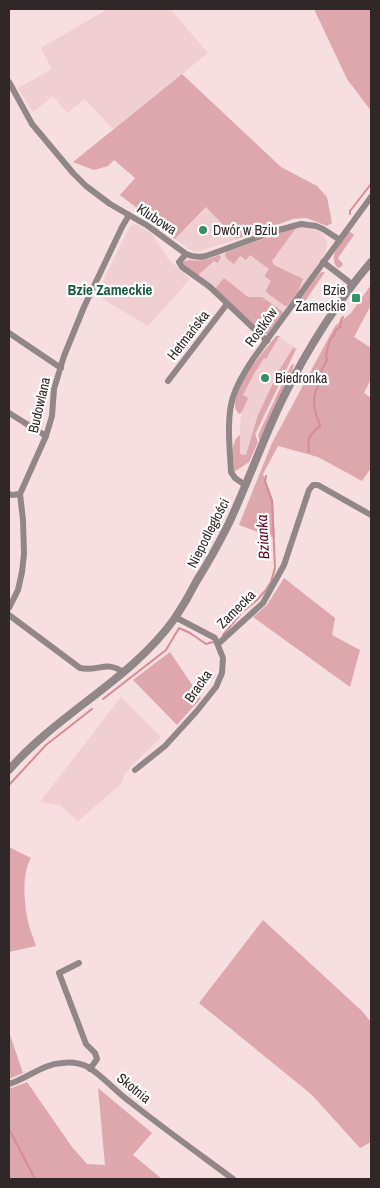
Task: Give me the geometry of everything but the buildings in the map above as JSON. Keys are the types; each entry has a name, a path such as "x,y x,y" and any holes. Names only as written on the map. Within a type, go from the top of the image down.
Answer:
{"street":[{"name":"Klubowa","path":"9,82 32,124 74,173 96,194 156,231 186,254"},
{"name":"Rostków","path":"245,485 235,478 231,472 230,410 232,398 253,359 371,197"},
{"name":"Budowlana","path":"20,494 46,436 52,416 54,389 84,307 122,226 129,216"},
{"path":"186,254 199,258 275,231 301,224 316,226 340,240"},
{"name":"Hetmańska","path":"186,254 179,262 180,265 210,287 267,341"},
{"path":"323,262 353,285"},
{"name":"Niepodległości","path":"9,770 38,740 123,672 155,642 175,617 229,522 283,399 296,374 330,318 371,262"},
{"name":"Hetmańska","path":"168,382 227,304"},
{"path":"9,333 61,368"},
{"path":"9,413 46,436"},
{"name":"Zamecka","path":"218,644 263,603 284,565 309,490 313,485 318,485 371,515"},
{"path":"9,494 20,494 24,554 18,590 9,608"},
{"path":"9,615 80,668 110,666 118,668 123,672"},
{"path":"175,617 215,638 218,644"},
{"name":"Bracka","path":"135,770 165,746 216,687 222,672 223,658 218,644"},
{"path":"79,962 59,973 86,1044 96,1053 97,1059 90,1069"},
{"name":"Skotnia","path":"9,1084 21,1080 42,1068 59,1063 78,1063 96,1073 127,1100 233,1179"}],"shaded area":[{"path":"108,9 170,9 208,53 113,129 85,99 67,113 53,96 33,112 18,88 52,69 41,48"},
{"path":"314,9 371,9 371,111 347,79"},
{"path":"182,74 281,167 317,186 327,197 332,223 327,226 309,219 293,219 237,239 206,207 175,239 120,195 135,178 114,160 108,166 94,170 73,162"},
{"path":"207,207 237,239 197,252 175,239"},
{"path":"136,224 153,235 168,259 190,279 148,326 96,295 130,226"},
{"path":"296,227 272,261 274,265 303,279 297,294 285,306 267,293 266,290 271,281 265,275 269,269 250,255 246,260 240,256 234,264 225,255 226,252"},
{"path":"300,227 311,228 323,234 327,247 308,279 267,334 197,276 187,259 206,260"},
{"path":"349,231 354,235 338,258 343,264 338,268 335,263 334,254"},
{"path":"219,255 221,257 218,263 214,261 197,276 182,265 182,262 185,261 204,260"},
{"path":"322,272 325,272 297,313 295,306"},
{"path":"224,278 248,297 262,297 282,311 283,313 267,334 264,334 215,289"},
{"path":"371,285 371,305 354,337 371,348 371,379 364,393 371,398 371,468 362,481 318,457 278,446 263,474 273,500 275,538 239,525 272,443 335,326 351,313"},
{"path":"276,336 281,336 254,374 243,395 248,398 242,412 239,414 235,406 240,385"},
{"path":"280,338 297,348 246,456 240,454 243,396 274,342"},
{"path":"293,348 296,349 255,434 258,442 249,462 234,472 234,442 240,435 240,454 246,455 258,415 273,380"},
{"path":"294,364 291,377 260,442 258,435 291,365"},
{"path":"284,578 335,618 332,635 360,650 350,687 253,617 267,605"},
{"path":"170,652 201,698 177,725 133,680"},
{"path":"121,697 161,737 125,773 121,784 78,821 60,805 40,802"},
{"path":"9,847 31,858 26,871 25,894 29,927 36,946 9,952"},
{"path":"263,920 362,1011 371,1022 371,1142 360,1148 311,1094 199,1003"},
{"path":"9,1032 23,1073 9,1079"},
{"path":"27,1082 72,1147 87,1164 105,1165 98,1088 152,1133 133,1155 162,1179 9,1179 9,1089"}],"waterway":[{"name":"Bzianka","path":"350,214 350,211 371,184"},
{"name":"Bzianka","path":"309,452 308,443 310,437 320,426 316,416 314,400 317,387 322,379 321,371 327,360 326,355 330,340 340,327 343,317"},
{"name":"Bzianka","path":"223,635 242,612 265,591 271,582 275,568 272,501 265,481 266,476"},
{"name":"Bzianka","path":"103,699 166,650 179,628 206,644 213,642"},
{"name":"Bzianka","path":"9,785 46,745 92,709"},
{"name":"Bzianka","path":"9,1129 35,1179"}],"place":[{"name":"Dwór w Bziu","path":"203,230"},
{"name":"Bzie Zameckie","path":"356,298"},
{"name":"Biedronka","path":"265,378"}],"district":[{"name":"Bzie Zameckie","path":"110,290"}]}
